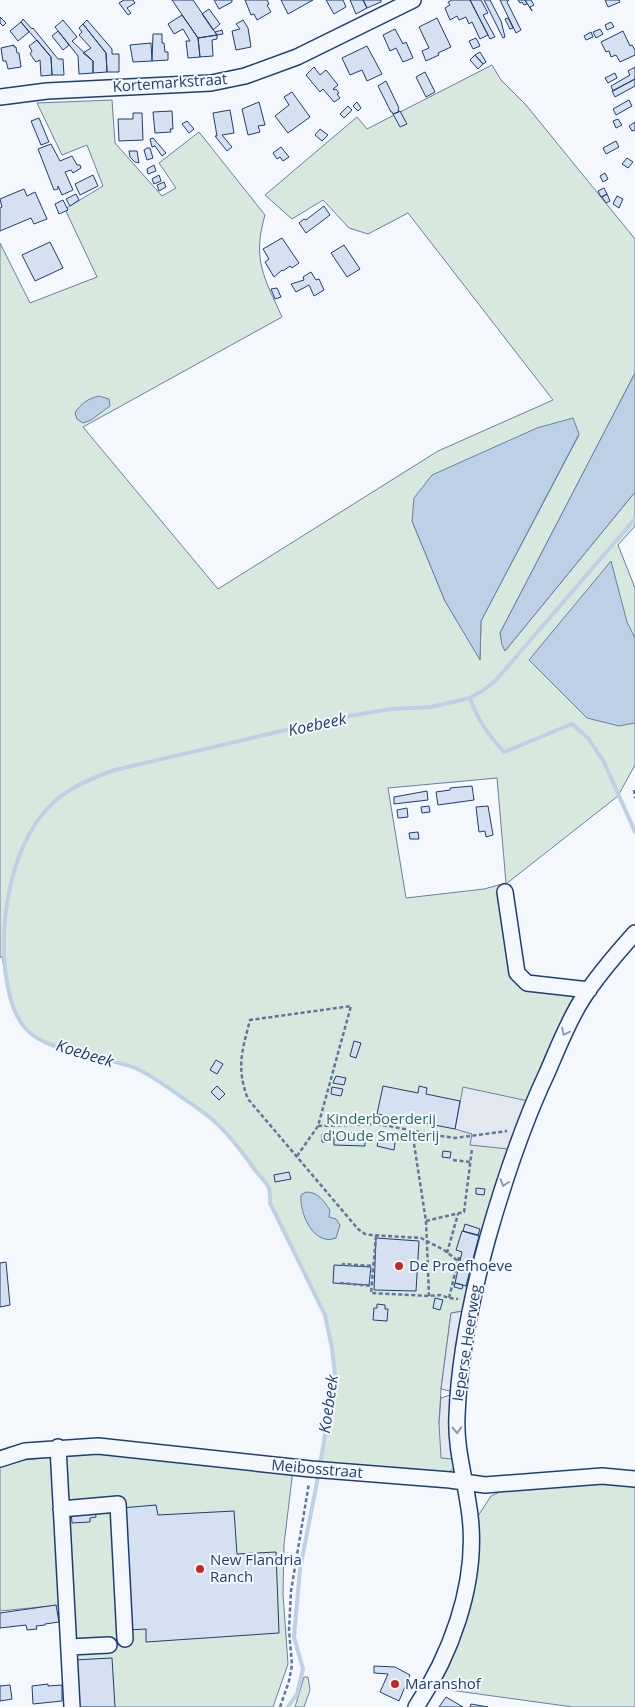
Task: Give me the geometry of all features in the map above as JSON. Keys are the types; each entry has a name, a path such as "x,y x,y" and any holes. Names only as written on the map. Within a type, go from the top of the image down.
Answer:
{"street":[{"name":"Kortemarkstraat","path":"0,97 47,91 211,83 244,76 297,57 413,0"},
{"path":"505,892 517,972 527,983 589,990"},
{"name":"Ieperse Heerweg","path":"416,1707 442,1662 454,1634 463,1601 469,1566 471,1528 460,1460 456,1419 460,1376 472,1300 499,1200 521,1133 574,1014 589,990 635,933"},
{"name":"Meibosstraat","path":"0,1459 25,1451 98,1446 309,1469 485,1485 602,1476 635,1479"},
{"path":"58,1448 72,1707"},
{"path":"62,1509 118,1504 125,1639"},
{"path":"69,1647 109,1644"}],"path":[{"path":"634,790 635,798"},
{"path":"297,1156 318,1126 330,1091 351,1006 250,1020 241,1056 243,1086 248,1100 358,1229 365,1234 376,1236 421,1238 447,1252 458,1261"},
{"path":"318,1126 378,1124 455,1138 505,1130 521,1133"},
{"path":"412,1130 426,1221 429,1296"},
{"path":"426,1221 464,1212 472,1149"},
{"path":"453,1160 470,1162"},
{"path":"447,1252 458,1214"},
{"path":"376,1236 371,1293 440,1295 449,1298 472,1300"},
{"path":"449,1298 460,1256"},
{"path":"343,1266 343,1264 373,1266"},
{"path":"340,1283 372,1286"},
{"path":"280,1707 292,1665 289,1630 291,1591 310,1481 309,1469"}],"green space":[{"name":"Kinderboerderij d'Oude Smelterij","path":"492,65 501,80 526,105 635,239 635,373 500,633 505,651 635,492 635,526 618,545 635,588 635,765 618,796 506,884 519,987 573,992 578,996 464,1311 451,1313 441,1389 439,1423 455,1467 448,1473 321,1463 335,1375 332,1348 325,1315 270,1203 269,1189 241,1149 214,1121 167,1086 136,1069 106,1058 59,1048 26,1030 16,1013 8,991 2,957 0,957 0,243 30,303 97,277 65,209 103,186 87,145 62,155 37,103 112,100 115,143 162,196 176,188 159,163 199,132 265,215 261,231 260,257 265,279 282,317 83,427 218,589 438,451 553,400 408,213 368,234 349,228 323,200 292,219 265,195 357,117 367,129","holes":["579,435 481,621 480,659 445,601 412,521","497,778 506,883 484,889 406,898 388,788"]},
{"name":"New Flandria Ranch","path":"87,1452 293,1470 284,1544 283,1594 288,1664 273,1707 66,1707 61,1605 0,1611 0,1465 3,1462 35,1459 54,1453"},
{"path":"588,1484 635,1486 635,1707 573,1707 442,1689 436,1685 475,1562 478,1516 491,1496 502,1491"},
{"path":"304,1677 308,1677 310,1690 304,1707 295,1707"}],"shaded area":[{"path":"463,1087 528,1101 508,1149 470,1145 472,1134 455,1129"},
{"path":"464,1311 453,1459 441,1458 439,1423 441,1398 450,1395 450,1391 441,1389 451,1313"}],"water":[{"path":"635,373 635,492 505,651 500,633"},
{"path":"99,396 109,399 110,406 91,420 83,423 77,419 75,413 79,407 88,400"},
{"path":"573,418 579,434 481,621 480,660 445,601 412,521 414,498 432,475 537,428"},
{"path":"611,561 627,622 635,638 635,723 619,726 587,718 529,660"},
{"path":"306,1192 314,1193 320,1197 330,1210 329,1217 336,1219 340,1225 336,1238 321,1238 309,1227 301,1202 301,1195"}],"building":[{"path":"124,0 133,0 135,3 127,8 131,13 128,15 119,3"},
{"path":"172,0 193,0 217,35 198,38"},
{"path":"214,0 232,0 232,2 219,9"},
{"path":"245,0 267,0 269,4 267,5 271,12 257,20 254,14 251,15"},
{"path":"281,0 313,0 288,14"},
{"path":"326,0 343,0 346,7 334,14"},
{"path":"350,0 363,0 367,8 356,14"},
{"path":"363,0 381,0 381,2 367,8"},
{"path":"452,0 470,0 488,35 480,39 472,22 469,24 466,17 459,20 457,16 450,20 445,8 450,5 448,2"},
{"path":"470,0 481,0 488,13 483,15 495,37 490,39"},
{"path":"484,0 490,0 501,21 505,37 503,38"},
{"path":"500,0 509,0 507,2 521,30 516,33"},
{"path":"518,0 525,0 527,4 524,5"},
{"path":"525,0 531,0 534,5 530,7 532,11"},
{"path":"605,0 619,0 620,2 608,7"},
{"path":"209,9 220,24 213,30 202,14"},
{"path":"182,15 198,38 200,57 188,58 186,41 190,41 183,29 174,34 168,24"},
{"path":"0,17 6,23 3,26 0,23"},
{"path":"437,18 451,47 426,61 422,51 429,48 419,27"},
{"path":"508,18 513,28 510,29 505,19"},
{"path":"23,19 33,28 58,59 63,59 64,75 52,75 51,57 21,22"},
{"path":"63,20 77,37 72,41 93,61 93,73 79,74 78,56 55,27"},
{"path":"87,20 112,49 112,54 119,54 119,72 107,72 106,53 83,24"},
{"path":"243,20 248,28 251,47 236,50 232,31 240,29 236,24"},
{"path":"21,22 29,32 18,41 10,31"},
{"path":"611,22 614,27 607,30 605,25"},
{"path":"83,24 106,53 107,72 93,73 93,61 83,53 91,48 79,35 82,32 79,28"},
{"path":"395,29 403,44 406,42 413,58 403,62 396,48 390,51 383,35"},
{"path":"600,29 603,34 596,38 593,32"},
{"path":"222,30 223,34 217,35 215,32"},
{"path":"58,31 69,45 63,50 52,36"},
{"path":"623,31 630,46 632,45 635,50 635,55 620,62 616,55 611,57 609,51 606,52 601,42"},
{"path":"591,32 593,37 586,40 584,36"},
{"path":"153,34 162,34 162,43 164,43 165,52 168,52 168,60 152,61"},
{"path":"217,35 217,39 212,40 213,56 200,57 198,38"},
{"path":"476,38 480,46 473,49 469,41"},
{"path":"37,40 51,57 52,75 41,76 40,60 36,62 30,54 32,51 29,46"},
{"path":"151,43 152,61 133,62 130,45"},
{"path":"14,45 17,53 19,53 21,67 8,69 6,61 3,61 1,48"},
{"path":"367,46 382,74 367,81 362,70 350,75 342,58"},
{"path":"480,52 486,62 483,64 475,55"},
{"path":"475,55 483,64 478,69 470,60"},
{"path":"314,67 320,75 326,70 338,85 333,89 336,89 340,98 334,102 323,89 320,92 306,75"},
{"path":"635,67 635,79 613,91 611,86 630,75 628,71"},
{"path":"425,72 435,92 426,97 416,77"},
{"path":"615,73 617,78 608,83 605,78"},
{"path":"635,79 635,86 615,97 612,91"},
{"path":"386,81 399,108 399,112 393,114 378,86"},
{"path":"292,92 310,117 288,133 275,116 289,105 284,97"},
{"path":"629,100 632,106 616,115 613,109"},
{"path":"259,102 265,125 258,126 260,132 248,135 242,109"},
{"path":"357,102 361,108 358,111 353,106"},
{"path":"348,106 352,110 344,118 340,114"},
{"path":"230,110 234,133 222,135 232,147 227,151 215,136 217,136 213,113"},
{"path":"172,111 173,129 170,129 171,132 155,133 153,112"},
{"path":"400,111 407,124 400,127 393,114"},
{"path":"133,113 142,113 143,140 119,141 118,119 133,119"},
{"path":"39,118 49,142 41,145 31,121"},
{"path":"618,119 622,125 616,128 613,121"},
{"path":"187,121 194,129 189,133 182,124"},
{"path":"635,122 635,130 632,131 629,126"},
{"path":"320,129 328,135 322,141 315,135"},
{"path":"153,138 166,153 162,156 155,146 152,147 150,139"},
{"path":"616,141 619,147 606,154 603,148"},
{"path":"51,144 60,161 72,156 81,168 73,173 71,170 65,172 73,190 62,195 58,186 58,189 54,190 38,149"},
{"path":"281,147 289,157 283,161 280,157 277,159 273,153"},
{"path":"150,148 153,158 147,160 144,150"},
{"path":"129,151 137,151 139,163 130,157"},
{"path":"627,158 633,162 628,168 622,164"},
{"path":"154,165 156,171 148,174 147,169"},
{"path":"605,173 608,179 603,182 600,176"},
{"path":"93,175 98,186 80,195 75,184"},
{"path":"159,175 161,181 154,184 152,179"},
{"path":"164,182 166,187 159,191 157,185"},
{"path":"604,188 607,194 601,197 598,191"},
{"path":"24,189 27,196 35,192 47,219 34,224 31,218 0,231 0,208 2,207 0,199"},
{"path":"76,194 79,200 70,206 66,199"},
{"path":"607,194 610,201 606,203 602,197"},
{"path":"617,196 623,199 619,208 613,204"},
{"path":"63,200 68,210 59,214 55,204"},
{"path":"324,206 330,215 306,233 299,223"},
{"path":"282,238 299,263 292,268 290,266 282,270 274,277 265,262 269,259 263,249"},
{"path":"50,242 63,268 35,281 22,255"},
{"path":"344,245 360,269 347,277 331,253"},
{"path":"311,272 316,280 319,279 324,290 314,296 309,285 296,292 291,284 304,280 303,277"},
{"path":"277,288 281,297 275,299 271,289"},
{"path":"472,786 474,800 438,805 436,792 450,790 450,788"},
{"path":"427,791 428,800 394,804 394,797"},
{"path":"429,806 430,812 422,813 421,807"},
{"path":"488,806 493,835 486,837 485,831 479,832 476,807"},
{"path":"407,808 408,817 398,818 397,810"},
{"path":"418,832 419,839 410,839 409,833"},
{"path":"354,1041 361,1043 356,1058 350,1056"},
{"path":"216,1060 223,1064 217,1074 210,1070"},
{"path":"336,1076 346,1078 344,1085 333,1083"},
{"path":"217,1086 225,1094 219,1100 211,1092"},
{"path":"383,1086 418,1093 419,1086 427,1088 426,1094 460,1101 455,1129 377,1114"},
{"path":"332,1087 343,1089 341,1096 331,1094"},
{"path":"381,1131 387,1132 385,1141 388,1141 390,1134 396,1136 394,1150 377,1146"},
{"path":"334,1132 365,1133 365,1146 334,1145"},
{"path":"322,1134 327,1134 327,1142 322,1142"},
{"path":"443,1151 451,1152 450,1158 442,1157"},
{"path":"289,1172 291,1179 275,1182 274,1175"},
{"path":"476,1188 485,1189 484,1195 476,1194"},
{"path":"465,1224 480,1229 478,1235 463,1231"},
{"path":"462,1231 479,1236 466,1286 455,1283 462,1252 456,1250"},
{"path":"376,1238 419,1241 416,1291 374,1290"},
{"path":"6,1262 10,1305 0,1307 0,1263"},
{"path":"334,1265 371,1267 369,1285 333,1283"},
{"path":"455,1283 463,1285 462,1289 454,1287"},
{"path":"435,1298 443,1300 440,1310 433,1308"},
{"path":"377,1304 385,1305 385,1309 388,1309 387,1321 373,1320 374,1308 377,1308"},
{"name":"New Flandria Ranch","path":"156,1505 158,1515 234,1511 237,1554 276,1552 279,1633 146,1642 146,1629 127,1630 121,1508"},
{"path":"95,1509 96,1517 90,1518 90,1522 72,1523 71,1510"},
{"path":"56,1605 59,1622 36,1626 37,1629 27,1630 26,1625 0,1628 0,1613"},
{"path":"112,1658 115,1707 75,1707 73,1660"},
{"name":"Maranshof","path":"374,1666 395,1667 410,1675 399,1701 380,1692 388,1674 374,1673"},
{"path":"48,1684 48,1686 62,1685 62,1701 33,1704 32,1686"},
{"path":"10,1685 12,1699 0,1701 0,1686"},
{"path":"446,1697 463,1707 439,1707"},
{"path":"471,1704 488,1707 470,1707"}],"waterway":[{"name":"Koebeek","path":"320,1465 335,1375 332,1348 325,1315 270,1203 269,1188 220,1126 164,1085 135,1068 48,1044 35,1037 26,1029 17,1015 9,993 4,948 7,902 19,857 28,836 40,817 55,801 76,786 115,770 341,717 392,709 431,707 470,698 495,681 635,519"},
{"path":"470,698 476,714 484,727 504,752 572,724 588,738 604,762 635,832"},
{"name":"Koebeek","path":"288,1707 297,1694 303,1669 294,1637 300,1569 319,1472"}],"place":[{"name":"De Proefhoeve","path":"399,1266"},
{"name":"New Flandria Ranch","path":"200,1569"},
{"name":"Maranshof","path":"395,1684"}]}
